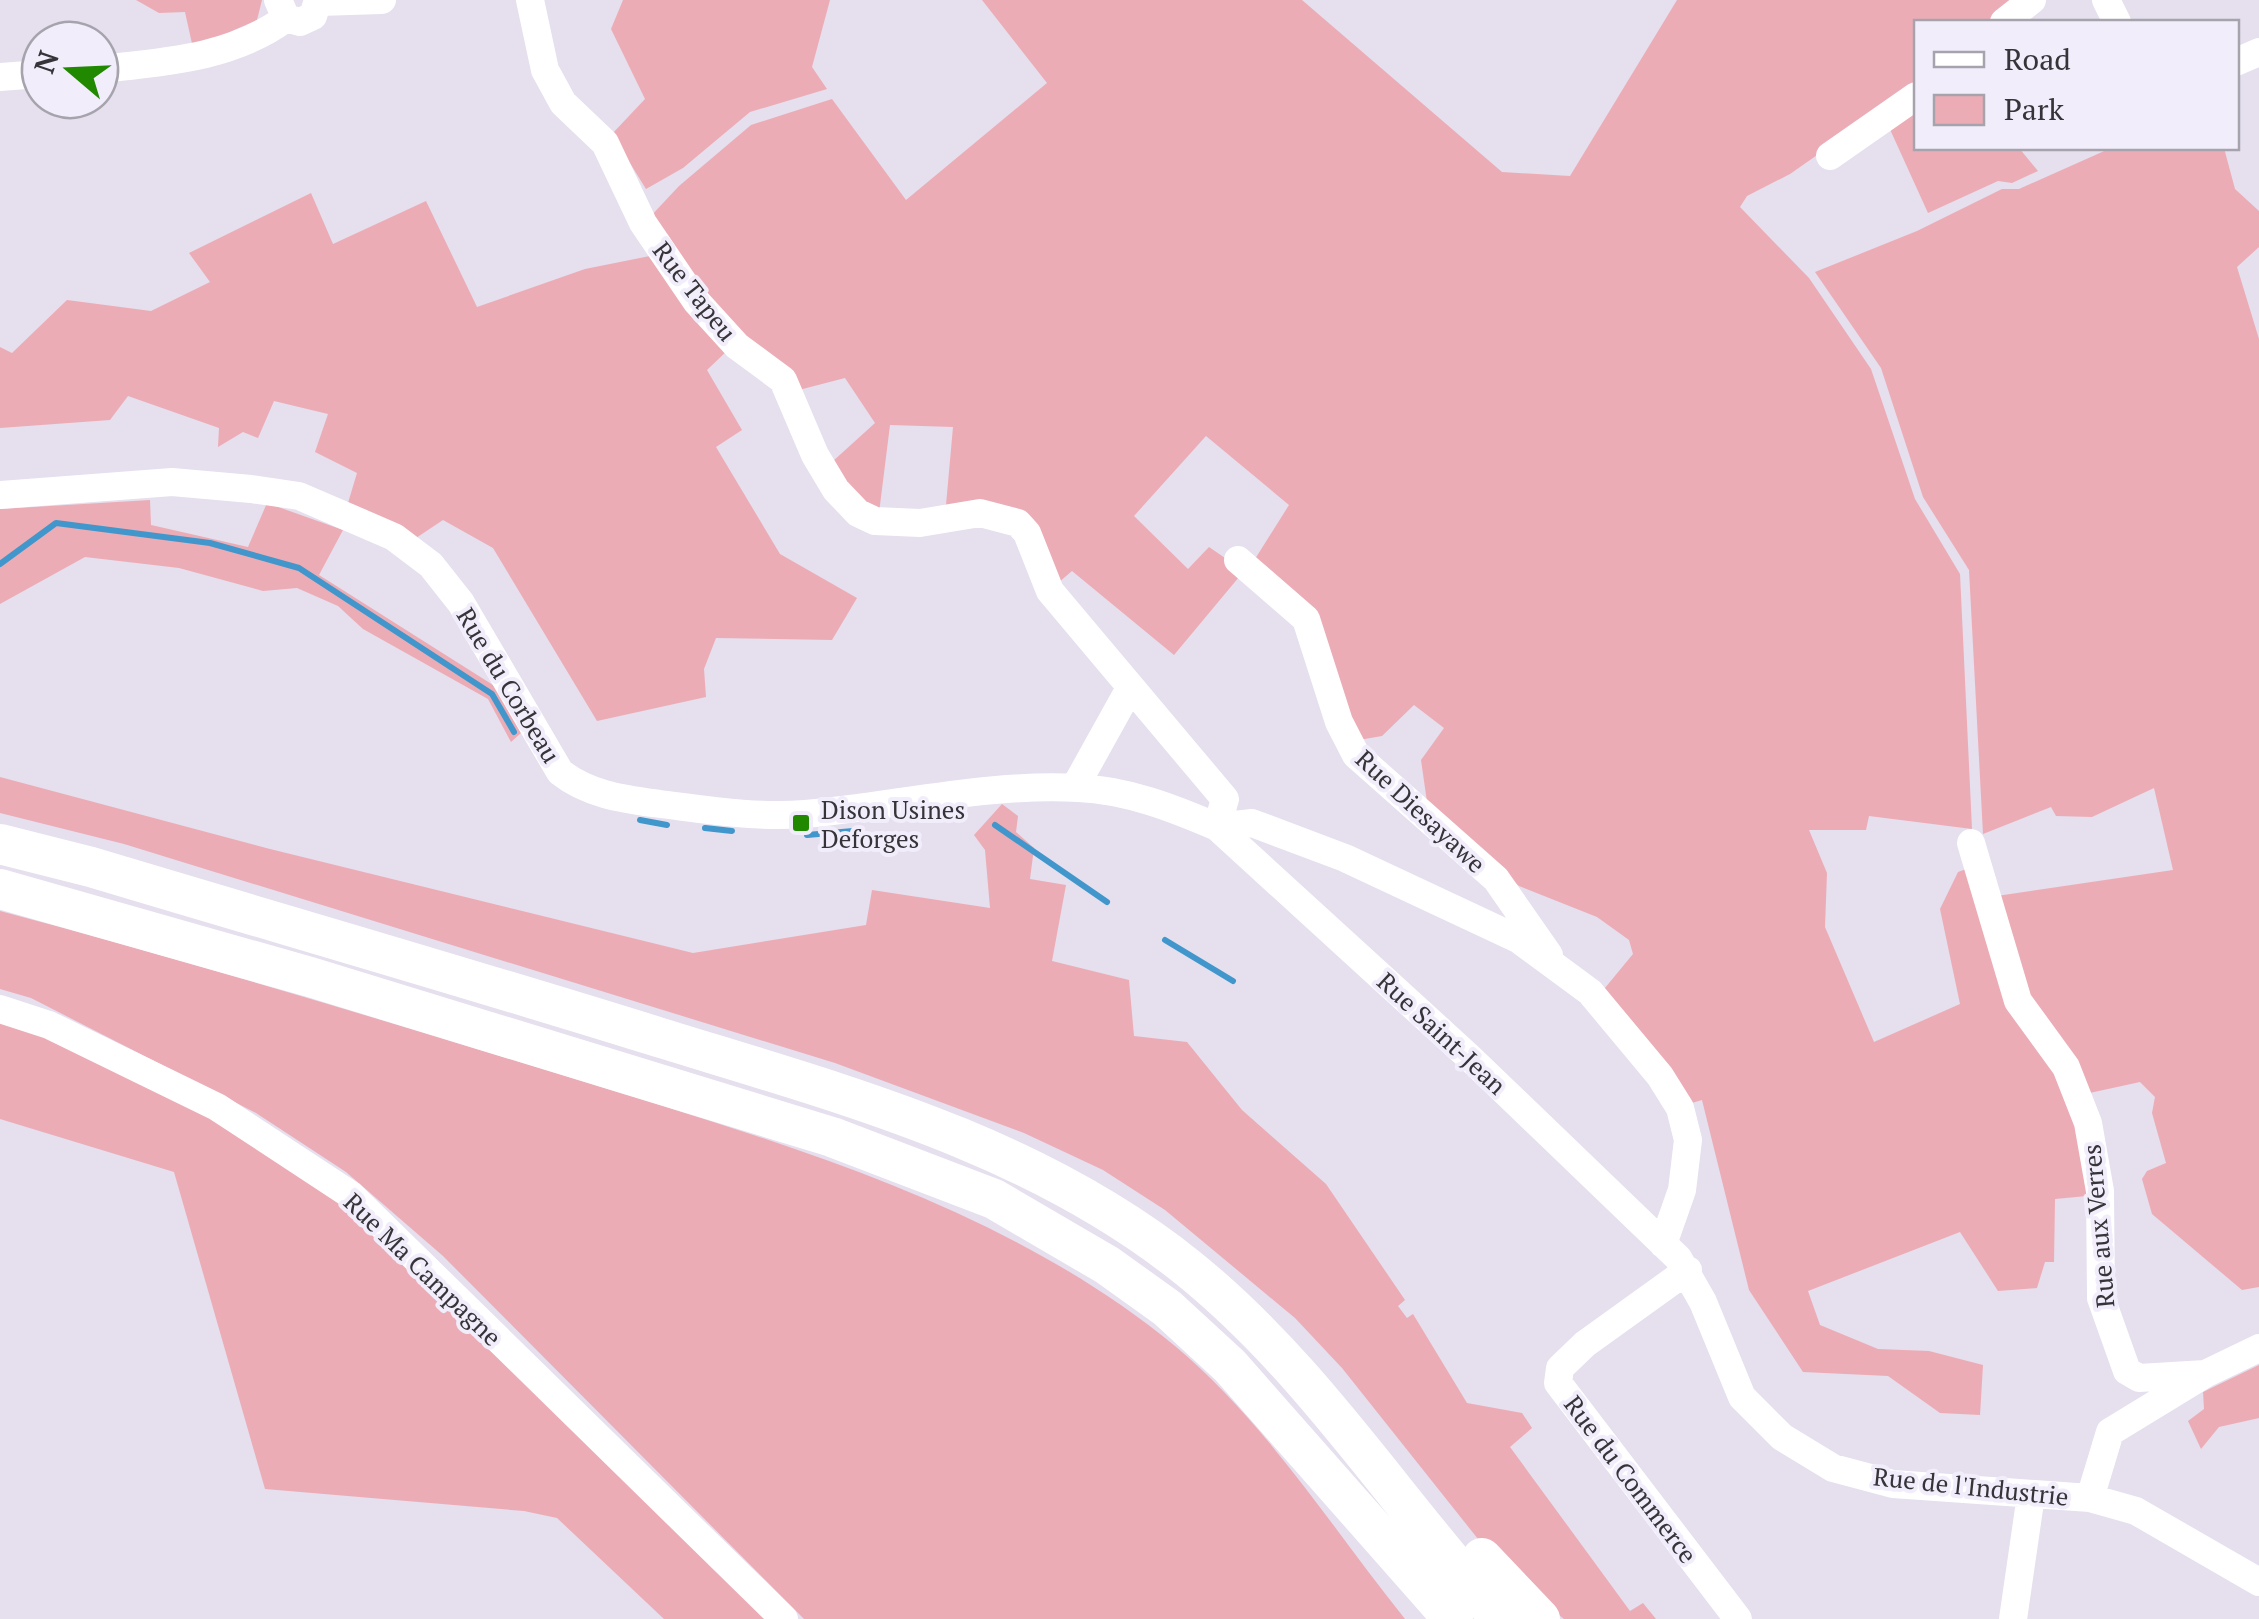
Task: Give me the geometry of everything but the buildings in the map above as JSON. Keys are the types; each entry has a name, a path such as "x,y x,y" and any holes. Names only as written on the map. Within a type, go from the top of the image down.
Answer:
{"highway":[{"path":"0,844 594,1017 944,1130 1083,1195 1190,1270 1316,1390 1501,1619"},
{"path":"0,889 310,976 832,1137 994,1199 1107,1265 1168,1308 1230,1366 1426,1603 1453,1619"},
{"path":"1248,1323 1336,1384 1487,1564 1540,1619"}],"street":[{"name":"Rue Tapeu","path":"530,0 545,70 562,103 604,143 642,223 696,301 737,346 783,380 814,455 836,490 858,512 875,521 920,524 980,513 1018,523 1027,533 1050,591 1224,799 1217,826"},
{"path":"2007,20 2032,0"},
{"path":"120,66 213,52 262,36 282,9 300,22 313,16 319,1 375,2"},
{"path":"1830,156 1914,97"},
{"name":"Rue du Corbeau","path":"0,495 172,482 251,489 298,496 394,537 431,565 460,602 560,772 576,784 615,798 736,814 802,814 942,796 1075,787 1157,804 1217,826"},
{"name":"Rue Diesayawe","path":"1238,560 1306,618 1339,722 1356,755 1496,880 1553,960"},
{"path":"1075,787 1130,688"},
{"name":"Rue Diesayawe","path":"1217,826 1252,823 1282,832 1442,902 1553,960 1590,992 1660,1076 1680,1108 1688,1140 1682,1190 1662,1244"},
{"name":"Rue Saint-Jean","path":"1217,826 1470,1058 1662,1244"},
{"name":"Rue aux Verres","path":"1971,843 2018,1001 2066,1067 2088,1123 2100,1191 2101,1298 2127,1372 2140,1378 2205,1374"},
{"name":"Rue Ma Campagne","path":"0,1010 49,1025 217,1107 351,1195 784,1619"},
{"name":"Rue de l'Industrie","path":"1662,1244 1688,1270 1742,1397 1782,1437 1833,1468 1893,1484 2090,1498 2136,1511 2259,1582"},
{"name":"Rue du Commerce","path":"1688,1270 1585,1344 1560,1368 1558,1383 1738,1619"},
{"path":"2090,1498 2110,1432 2205,1374 2259,1348"},
{"path":"2017,1618 2030,1495"}],"green space":[{"path":"136,0 262,0 257,20 193,48 185,12 159,13"},
{"path":"623,0 830,0 812,67 827,89 750,112 683,168 646,189 612,134 645,99 611,29"},
{"path":"982,0 1302,0 1502,172 1570,176 1677,0 2022,0 1997,20 1914,20 1914,87 1790,174 1747,196 1740,207 1809,278 1871,369 1915,499 1960,574 1972,829 1869,816 1866,830 1809,830 1827,873 1825,927 1874,1042 1960,1004 1940,909 1958,872 1969,868 2078,1124 2087,1196 2055,1199 2054,1262 2045,1262 2037,1288 1998,1291 1960,1232 1808,1291 1820,1325 1878,1349 1929,1351 1983,1365 1980,1415 1940,1413 1888,1376 1803,1372 1749,1290 1702,1100 1685,1105 1600,994 1633,954 1629,940 1597,917 1519,886 1428,809 1421,760 1444,728 1414,705 1382,736 1359,740 1318,636 1255,559 1289,505 1206,436 1134,516 1188,569 1209,547 1244,571 1174,655 1072,571 1058,583 1040,538 1023,515 995,506 946,505 953,427 890,425 879,513 857,496 832,462 875,423 845,378 795,391 691,278 649,218 679,186 751,125 832,99 906,200 1047,83"},
{"path":"1914,105 1914,150 2021,150 2038,171 2012,183 1998,181 1928,213 1888,125"},
{"path":"2107,150 2225,150 2235,189 2259,211 2259,247 2237,267 2259,339 2259,1287 2242,1290 2152,1214 2142,1179 2147,1171 2166,1163 2152,1113 2155,1097 2140,1082 2085,1094 2024,992 1990,897 2173,870 2154,788 2092,817 2056,816 2051,807 1983,834 1969,570 1923,497 1881,368 1815,272 1917,231 2002,189 2019,189"},
{"path":"311,193 333,244 426,201 477,307 585,269 655,255 729,349 707,370 742,430 716,447 780,554 857,598 832,640 716,638 704,669 706,697 597,721 493,548 443,520 416,538 348,503 357,473 315,452 328,414 274,401 258,438 243,432 218,447 219,428 128,396 110,420 0,428 0,347 12,353 67,300 151,311 210,282 189,253"},
{"path":"150,500 151,525 248,547 267,503 343,530 319,575 501,690 521,733 511,742 488,699 363,629 338,606 297,588 263,591 179,568 85,557 0,604 0,509"},
{"path":"0,777 270,849 693,953 866,925 872,890 990,908 985,850 974,835 1002,804 1018,816 1016,832 1034,848 1030,879 1066,885 1052,961 1129,980 1134,1036 1187,1042 1242,1110 1326,1184 1405,1300 1398,1306 1407,1318 1413,1314 1467,1403 1522,1413 1532,1428 1510,1447 1630,1611 1643,1603 1656,1619 1564,1619 1533,1594 1478,1539 1342,1368 1295,1318 1165,1210 1103,1170 1024,1133 835,1063 124,844 0,813"},
{"path":"0,911 282,990 723,1125 882,1181 960,1214 1035,1252 1107,1296 1175,1346 1208,1376 1268,1441 1405,1619 804,1619 443,1256 346,1172 256,1113 31,998 0,989"},
{"path":"0,1013 227,1118 357,1212 769,1619 664,1619 557,1518 524,1511 265,1489 174,1172 0,1119"},
{"path":"2259,1365 2259,1418 2219,1427 2201,1449 2188,1421 2204,1409 2203,1392"}],"waterway":[{"path":"0,564 56,523 210,543 299,568 492,694 514,732"},
{"path":"640,820 667,825"},
{"path":"995,825 1107,902"},
{"path":"705,828 732,831"},
{"path":"807,835 853,831"},
{"path":"1165,940 1233,981"}],"place":[{"name":"Dison Usines Deforges","path":"801,823"}]}
